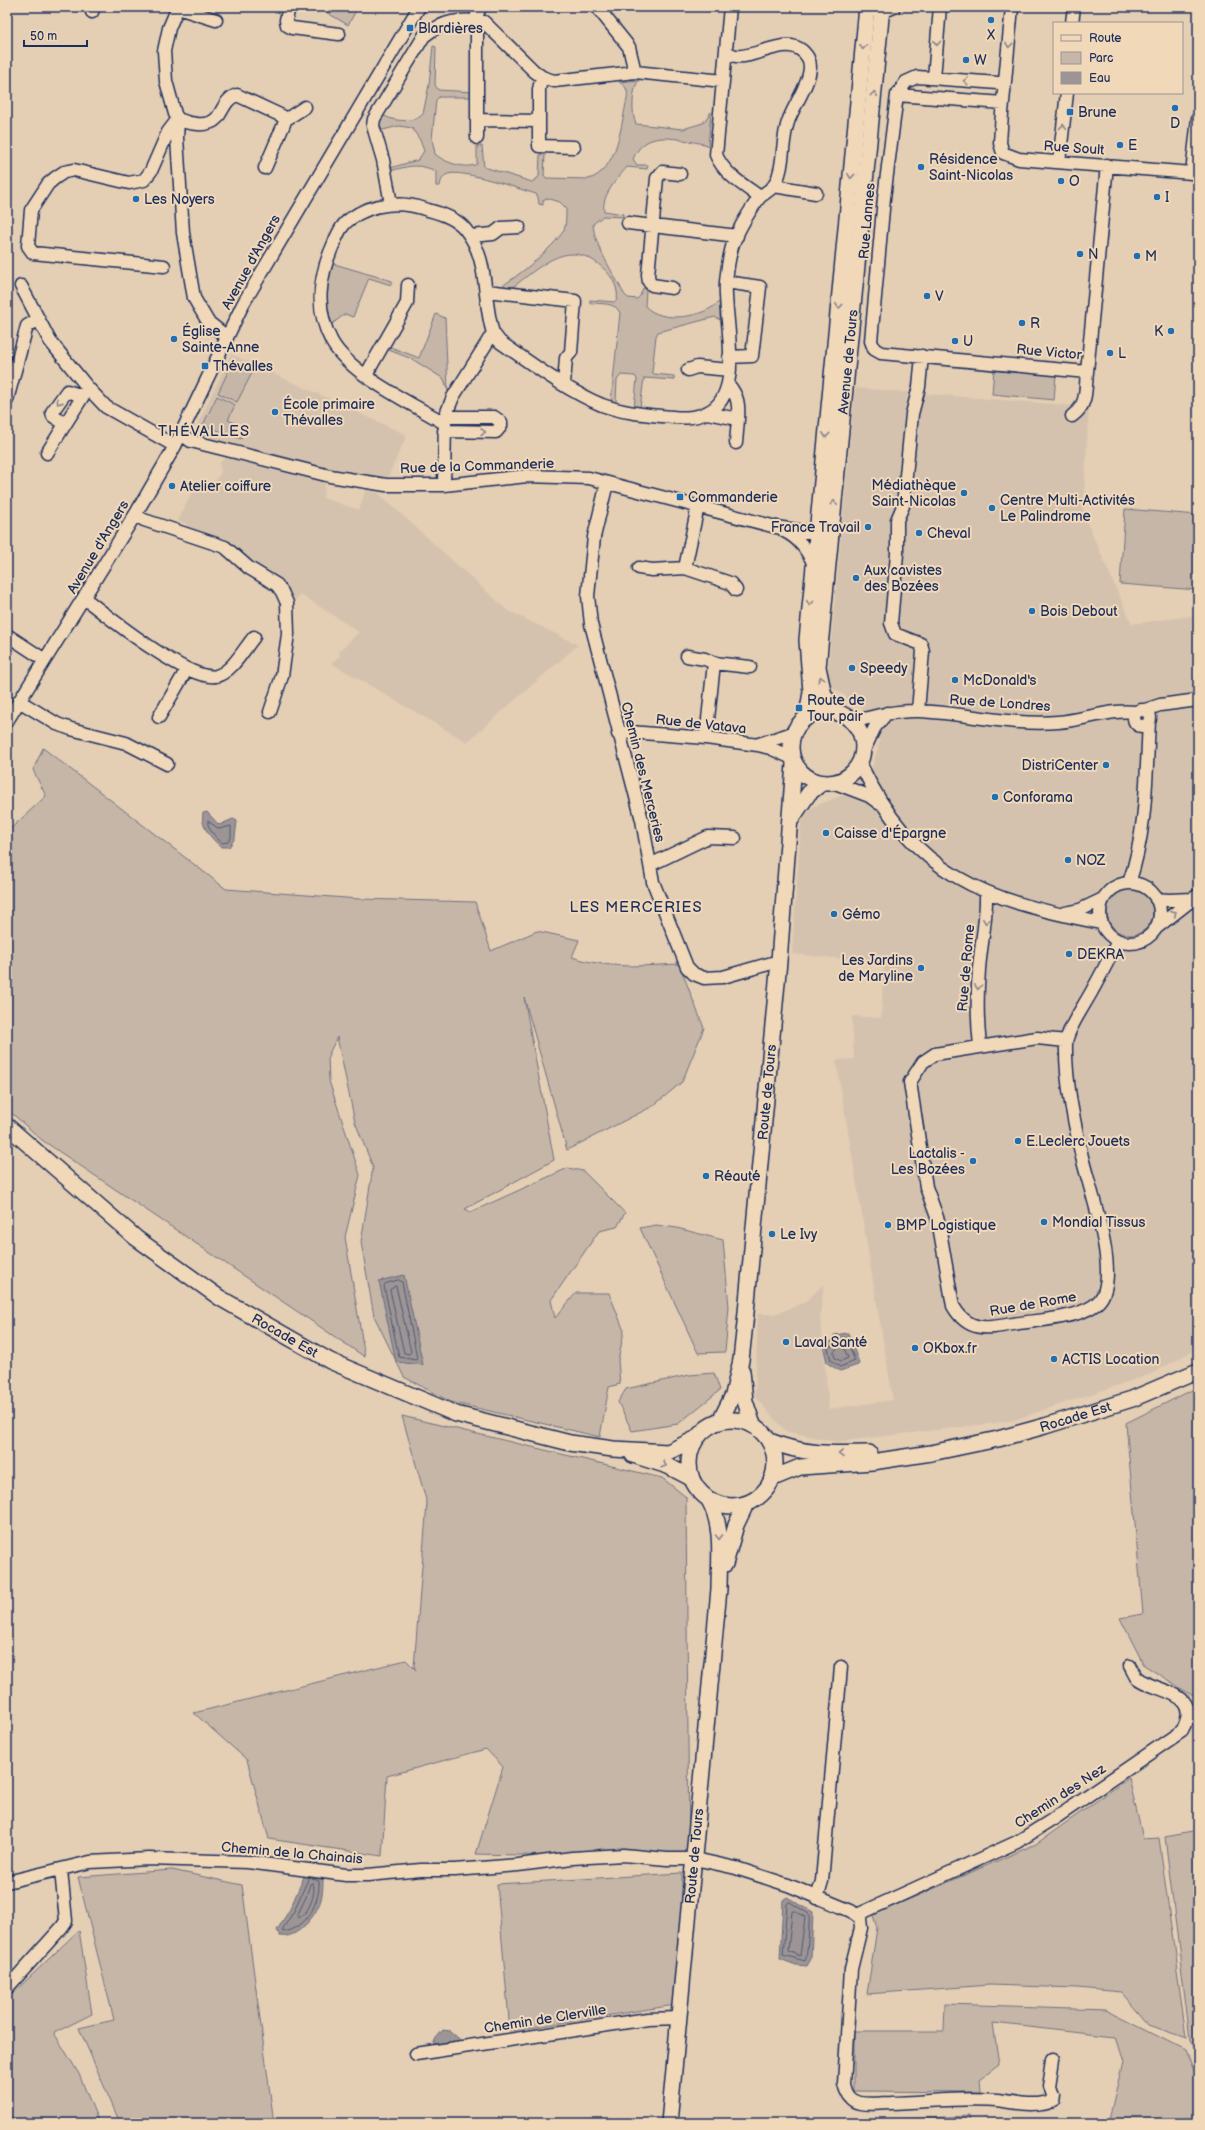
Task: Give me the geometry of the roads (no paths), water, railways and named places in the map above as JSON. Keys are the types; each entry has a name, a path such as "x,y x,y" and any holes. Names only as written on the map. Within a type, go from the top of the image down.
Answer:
{"main road":[{"name":"Avenue de Tours","path":"807,716 811,692 807,640 866,7"},
{"name":"Avenue de Tours","path":"838,712 824,695 818,668 821,625 886,9"},
{"path":"822,711 838,712 853,722 859,731 862,741 861,757 854,772 845,779 828,783 806,777 793,761 790,741 793,733 807,716 822,711"},
{"name":"Route de Tours","path":"720,1421 732,1395 741,1360 779,961 793,761"},
{"name":"Route de Tours","path":"789,824 809,793 828,783"},
{"name":"Rocade Est","path":"7,1126 136,1238 220,1298 330,1362 456,1414 570,1443 613,1449 668,1452 695,1439"},
{"name":"Route de Tours","path":"741,1360 745,1400 753,1425"},
{"name":"Rocade Est","path":"773,1478 800,1467 872,1462 931,1453 949,1448 998,1439 1132,1399 1198,1371"},
{"path":"738,1420 753,1425 770,1441 774,1453 776,1465 773,1478 767,1489 758,1498 746,1504 727,1506 709,1500 702,1494 691,1478 689,1465 690,1452 695,1439 702,1431 720,1421 738,1420"},
{"name":"Rocade Est","path":"770,1441 799,1451 828,1454 872,1453 930,1447 949,1448"},
{"name":"Rocade Est","path":"613,1449 668,1466 691,1478"},
{"name":"Route de Tours","path":"669,2123 720,1589 719,1525 709,1500"},
{"name":"Route de Tours","path":"720,1589 736,1525 746,1504"}],"street":[{"path":"216,20 178,7 169,28 164,51 166,81 175,114 178,119 177,138 183,233 194,298 208,322 227,337"},
{"path":"289,7 286,20 287,25 292,28 339,34"},
{"name":"Avenue d'Angers","path":"7,721 135,515 175,446 242,304 419,7"},
{"path":"477,138 477,15 480,7"},
{"path":"597,7 629,47 635,72"},
{"path":"730,7 716,155 721,166 730,175 760,197"},
{"path":"866,7 886,9"},
{"path":"934,78 940,7"},
{"path":"1005,82 998,83 917,77 906,82 897,95 1002,104 1005,82 1012,7"},
{"path":"1072,22 1074,7"},
{"path":"391,204 383,160 373,126 374,119 424,36 436,26 454,21 484,22 542,77 554,81 635,72 723,81"},
{"path":"445,424 356,370 333,343 322,317 320,298 322,275 325,264 342,226 359,213 379,206 391,204 421,207 437,212 464,227 471,236 479,254 487,291 493,333 500,342 564,384 601,404 631,413 688,418 707,413 717,406 729,385 730,370 726,282 732,248 737,236 760,197 774,186 778,175 787,123 811,71 810,64 802,50 793,46 784,45 737,56 726,52"},
{"path":"542,77 539,89 539,146 574,147"},
{"path":"1059,162 1066,94"},
{"path":"178,119 196,124 207,123 216,119 229,98 237,95 282,116 285,120"},
{"name":"Rue Lannes","path":"874,349 871,342 885,192 897,95"},
{"name":"Rue Soult","path":"1002,104 1000,143 1003,153 1019,159 1192,173 1198,118"},
{"path":"265,168 285,120 305,107"},
{"path":"164,266 34,253 28,246 31,210 48,184 64,172 74,170 130,183 144,180 151,172 168,132 178,119"},
{"path":"477,120 539,121"},
{"name":"Rue Victor","path":"874,349 881,353 1087,372 1107,165"},
{"path":"672,288 652,285 648,282 657,178 662,172 680,174"},
{"path":"774,186 816,193"},
{"path":"628,223 737,236"},
{"path":"471,236 493,234 501,228 518,227"},
{"path":"726,282 760,287 752,356 729,357"},
{"path":"366,376 407,303 408,285"},
{"path":"21,286 50,341 85,392 106,407 175,446"},
{"path":"487,291 575,301 571,352 566,358 564,384"},
{"path":"7,400 27,326 38,320"},
{"path":"444,485 445,424 453,397 493,333"},
{"path":"918,711 923,651 921,644 915,640 895,634 892,630 891,623 897,554 897,520 903,506 912,414 919,387 922,356"},
{"path":"688,370 697,367 730,370"},
{"path":"1072,416 1082,410 1087,372"},
{"path":"729,385 737,395 739,403 736,443"},
{"path":"65,424 53,416 52,412 67,391 85,392"},
{"path":"47,453 85,392"},
{"path":"707,413 738,418"},
{"name":"Rue de la Commanderie","path":"181,434 191,441 330,476 386,485 444,485 527,476 589,478 776,527 816,533"},
{"name":"Chemin des Merceries","path":"607,483 594,537 588,596 591,624 618,734 642,820 652,882 687,967 694,974 704,978 723,977 779,961"},
{"path":"685,568 698,506"},
{"path":"135,515 144,520 225,547 249,568 277,585 282,592 287,603 288,634 282,676 270,712"},
{"name":"Rue de la Commanderie","path":"776,527 798,539 807,550 814,564"},
{"path":"816,533 824,546 821,625"},
{"path":"639,568 652,570 685,568 730,583 736,590"},
{"path":"84,598 130,634 187,669 206,676 217,676 227,670 254,637"},
{"path":"7,635 45,660"},
{"path":"687,656 705,659 714,663 750,667"},
{"path":"706,738 714,663"},
{"path":"159,717 187,669"},
{"name":"Rue de Londres","path":"853,722 887,713 918,711 986,719 1057,722 1123,711 1142,718 1175,703 1198,700"},
{"path":"19,701 57,724 126,743 167,764"},
{"path":"885,808 861,757 875,727 887,713"},
{"path":"1128,883 1138,855 1148,751 1142,718"},
{"name":"Rue de Vatava","path":"618,734 630,732 706,738 758,745 770,748 793,761"},
{"name":"Rue de Vatava","path":"758,745 793,733"},
{"path":"828,783 869,796 885,808 919,848 934,863 955,877 986,893 1057,914 1101,923"},
{"path":"650,866 708,837 735,838"},
{"path":"1138,855 1143,886"},
{"path":"1057,914 1080,910 1103,900 1113,888 1128,883 1143,886 1156,899 1160,913 1156,928"},
{"name":"Rue de Rome","path":"980,1046 977,1012 979,968 987,910 986,893"},
{"path":"1103,900 1100,915 1101,923 1105,930 1118,941 1137,942 1144,939 1195,897"},
{"path":"1156,899 1169,900 1195,897"},
{"name":"Rue de Rome","path":"1066,1041 1037,1038 935,1054 923,1062 910,1082 926,1187 938,1220 953,1306 960,1318 971,1326 994,1327 1082,1312 1099,1301 1106,1286 1108,1277 1101,1233 1093,1191 1082,1159 1071,1095 1066,1064 1066,1041 1118,941"},
{"name":"Chemin des Nez","path":"857,1915 1017,1842 1052,1820 1182,1731 1188,1721 1190,1711 1188,1705 1170,1691 1136,1677 1130,1666"},
{"path":"817,1898 822,1881 841,1667"},
{"name":"Chemin de la Chainais","path":"7,1882 90,1862 149,1859 248,1862 346,1875 368,1875 421,1870 454,1870 518,1865 572,1858 623,1855 667,1859 695,1859 736,1868 788,1885 857,1915"},
{"path":"7,1988 62,1927 66,1920 61,1870"},
{"path":"857,1915 862,1923 851,1969 844,2084 846,2092 853,2101 861,2104 908,2103 975,2098 1035,2104 1046,2103 1051,2100 1052,2094 1049,2086 1053,2059"},
{"name":"Chemin de Clerville","path":"416,2054 648,2019 679,2018"}],"water":[{"path":"207,812 219,825 233,819 237,821 235,838 229,847 221,847 207,832 203,823 203,813"},
{"path":"404,1275 423,1365 396,1362 379,1281"},
{"path":"848,1333 859,1363 858,1365 840,1371 827,1363 823,1345 832,1341 834,1335"},
{"path":"306,1872 323,1876 320,1904 303,1928 292,1935 280,1936 277,1930 290,1909"},
{"path":"787,1897 813,1912 811,1959 807,1966 796,1965 780,1959 783,1900"},
{"path":"443,2030 450,2031 465,2044 431,2049 436,2038"}],"place":[{"name":"X","path":"991,20"},
{"name":"Blardières","path":"410,28"},
{"name":"W","path":"966,60"},
{"name":"D","path":"1175,108"},
{"name":"Brune","path":"1070,112"},
{"name":"E","path":"1120,145"},
{"name":"Résidence Saint-Nicolas","path":"921,167"},
{"name":"O","path":"1061,181"},
{"name":"I","path":"1157,197"},
{"name":"Les Noyers","path":"136,199"},
{"name":"N","path":"1080,254"},
{"name":"M","path":"1137,256"},
{"name":"V","path":"927,296"},
{"name":"R","path":"1022,323"},
{"name":"K","path":"1171,331"},
{"name":"Église Sainte-Anne","path":"174,339"},
{"name":"U","path":"955,341"},
{"name":"L","path":"1110,353"},
{"name":"Thévalles","path":"205,366"},
{"name":"École primaire Thévalles","path":"275,412"},
{"name":"Atelier coiffure","path":"172,486"},
{"name":"Médiathèque Saint-Nicolas","path":"964,493"},
{"name":"Commanderie","path":"680,497"},
{"name":"Centre Multi-Activités Le Palindrome","path":"992,508"},
{"name":"France Travail","path":"868,527"},
{"name":"Cheval","path":"919,533"},
{"name":"Aux cavistes des Bozées","path":"856,578"},
{"name":"Bois Debout","path":"1032,611"},
{"name":"Speedy","path":"852,668"},
{"name":"McDonald's","path":"955,680"},
{"name":"Route de Tour pair","path":"799,708"},
{"name":"DistriCenter","path":"1106,765"},
{"name":"Conforama","path":"995,797"},
{"name":"Caisse d'Épargne","path":"826,833"},
{"name":"NOZ","path":"1068,860"},
{"name":"Gémo","path":"834,914"},
{"name":"DEKRA","path":"1069,954"},
{"name":"Les Jardins de Maryline","path":"921,968"},
{"name":"E.Leclerc Jouets","path":"1018,1141"},
{"name":"Lactalis - Les Bozées","path":"973,1161"},
{"name":"Réauté","path":"706,1176"},
{"name":"Mondial Tissus","path":"1044,1222"},
{"name":"BMP Logistique","path":"888,1225"},
{"name":"Le Ivy","path":"772,1234"},
{"name":"Laval Santé","path":"786,1342"},
{"name":"OKbox.fr","path":"915,1348"},
{"name":"ACTIS Location","path":"1054,1359"}],"district":[{"name":"THÉVALLES","path":"204,431"},
{"name":"LES MERCERIES","path":"636,907"}]}
